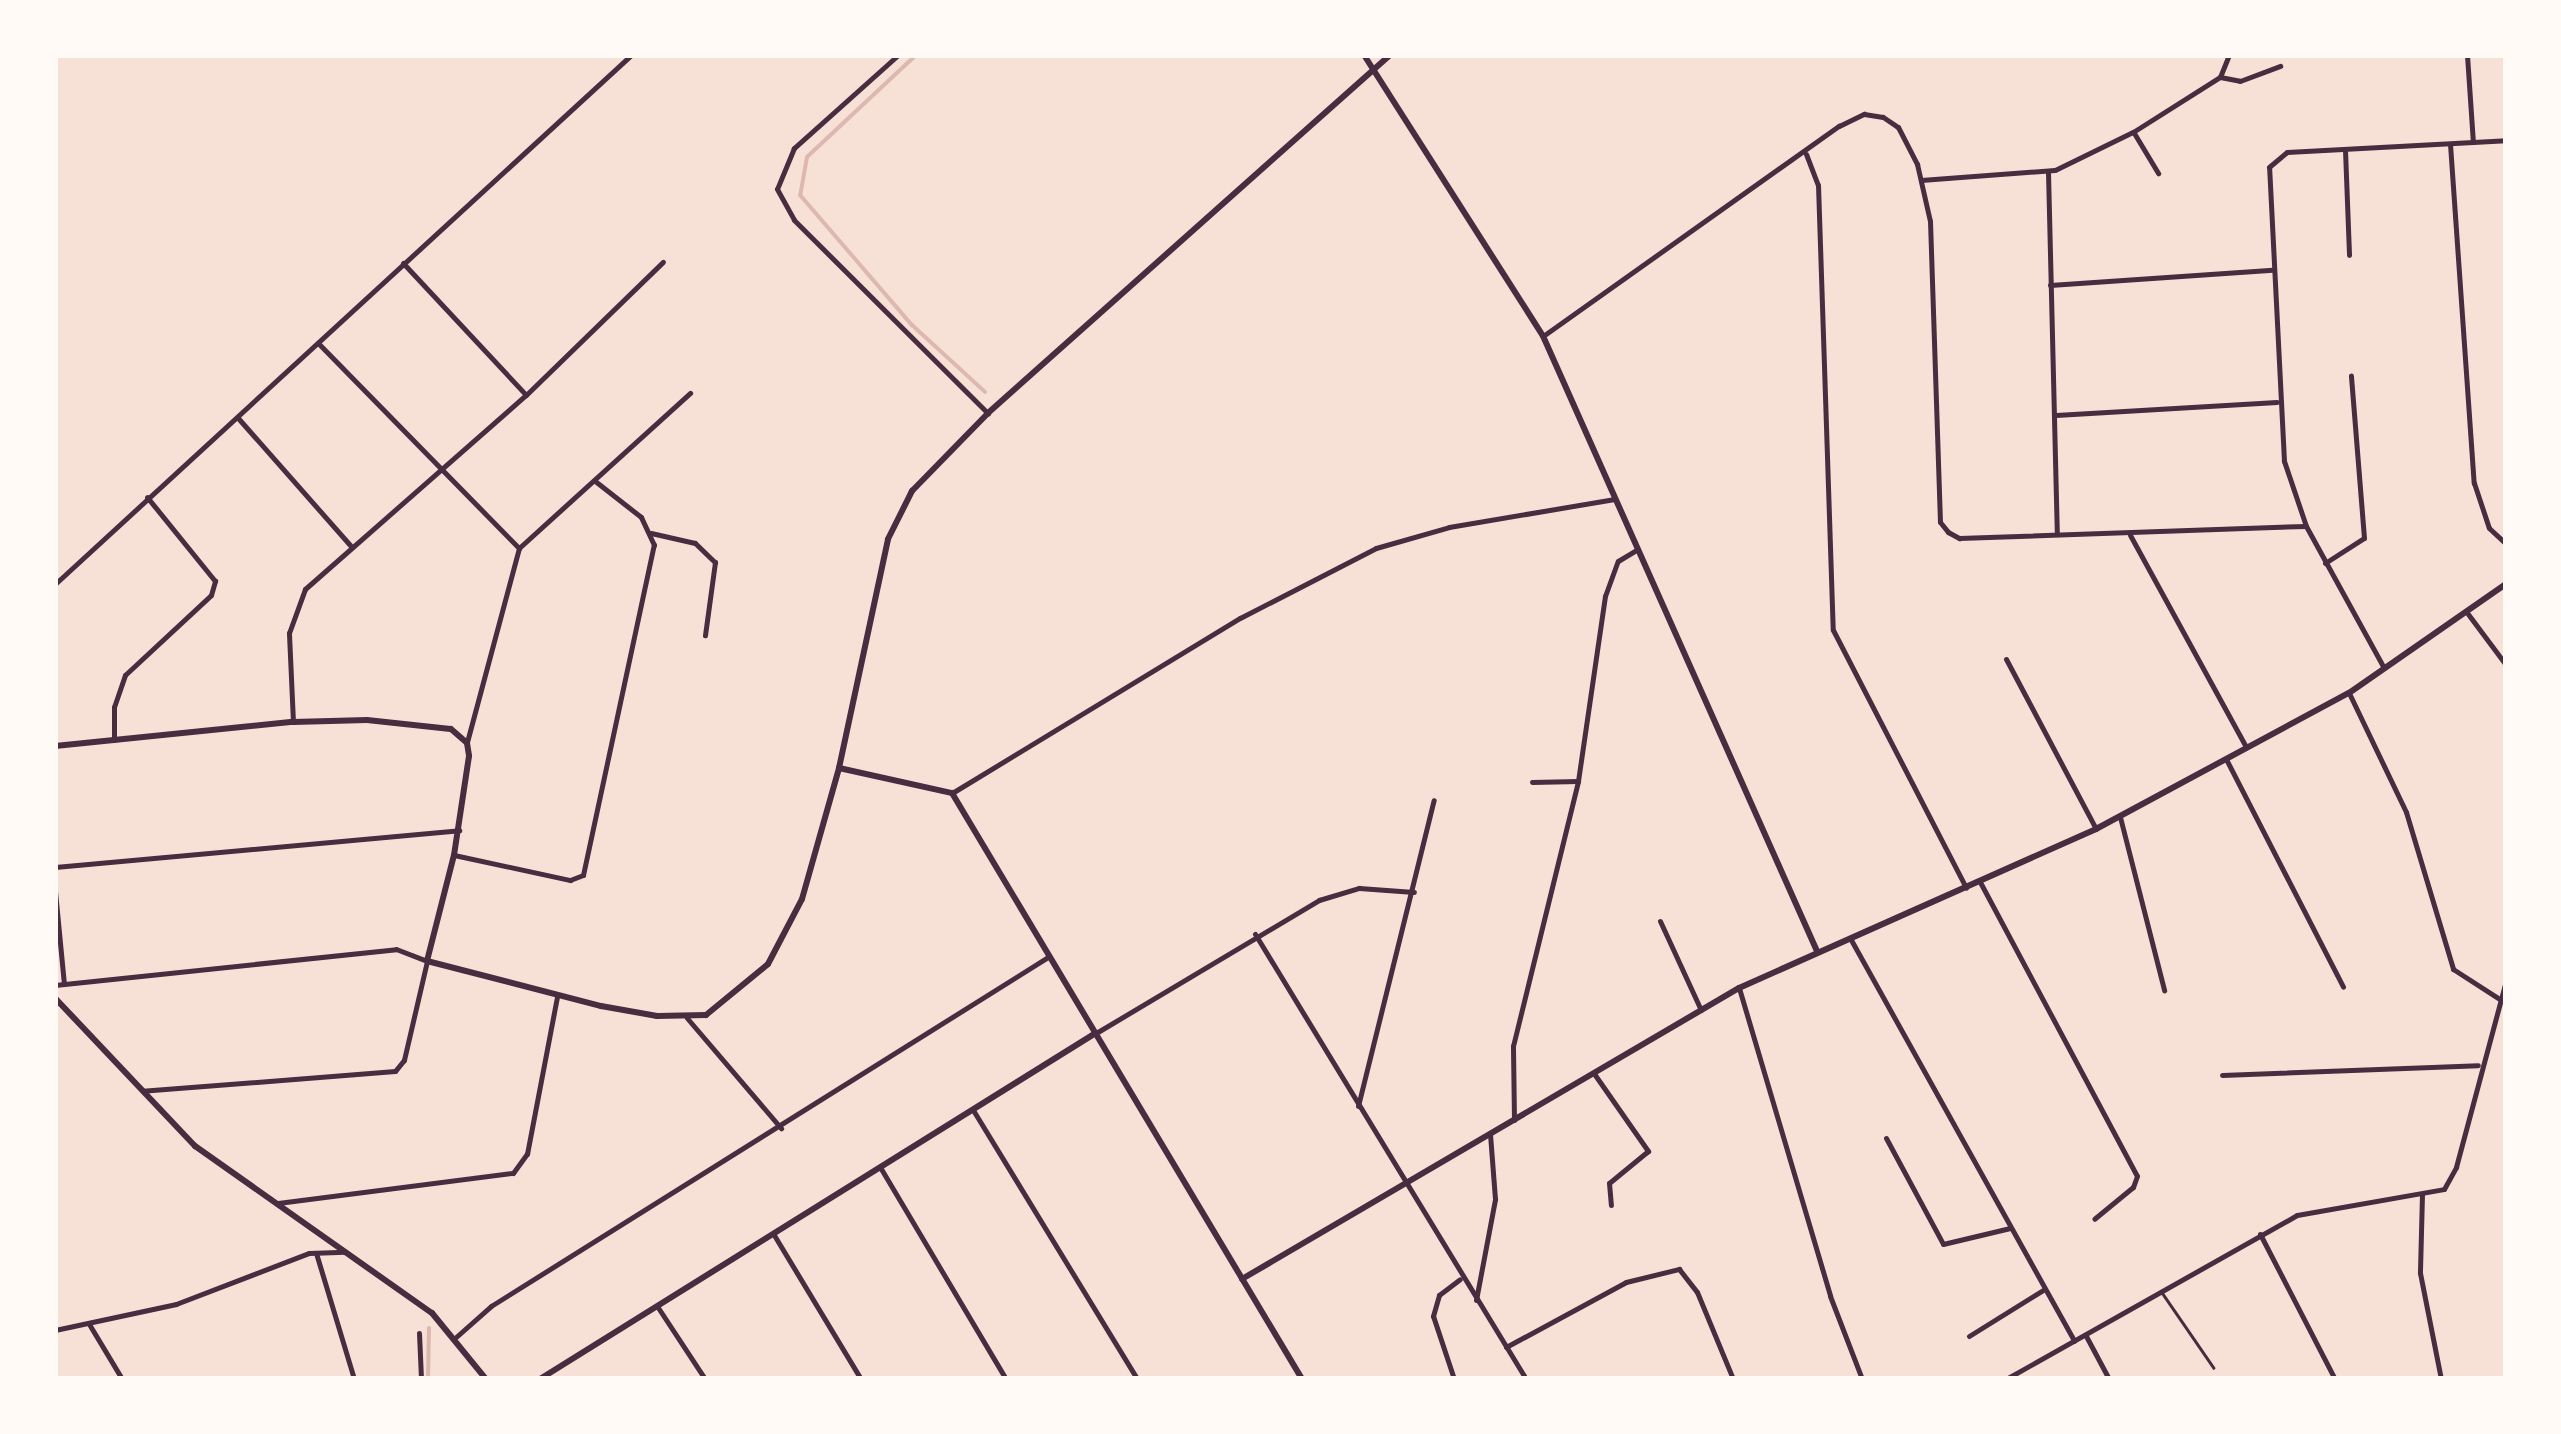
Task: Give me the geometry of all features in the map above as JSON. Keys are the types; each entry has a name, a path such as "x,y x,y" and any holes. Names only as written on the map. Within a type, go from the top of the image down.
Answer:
{"street":[{"path":"55,584 630,55"},
{"path":"898,55 794,148 776,189 794,220 988,413"},
{"path":"1364,55 1543,336 1817,951"},
{"path":"55,985 396,949 558,996 687,1018 725,1005 768,964 818,855 894,523 924,474 1390,55"},
{"path":"1921,180 2048,172 2133,132 2220,77 2228,55"},
{"path":"2467,55 2473,142"},
{"path":"2220,77 2240,81 2280,66"},
{"path":"1543,336 1864,114 1882,117 1898,127 1921,180 1934,250 1940,522 1948,532 1959,538 2306,526"},
{"path":"2133,132 2158,173"},
{"path":"2386,670 2306,526 2284,461 2272,270 2273,157 2506,140"},
{"path":"2450,144 2474,483 2490,528 2506,544"},
{"path":"2346,150 2349,255"},
{"path":"1806,154 1818,185 1834,630 1966,888"},
{"path":"2048,172 2057,534"},
{"path":"293,722 289,645 295,609 305,588 526,396 664,262"},
{"path":"402,264 526,396"},
{"path":"2050,286 2272,270"},
{"path":"319,344 519,548"},
{"path":"2325,563 2364,538 2351,376"},
{"path":"141,1091 395,1071 404,1060 459,830 467,743 519,548 690,393"},
{"path":"2056,416 2278,402"},
{"path":"238,418 352,546"},
{"path":"454,855 570,880 584,875 619,731 650,533 641,517 595,480"},
{"path":"114,740 114,707 125,675 211,595 215,580 147,497"},
{"path":"839,768 952,793 1240,618 1376,548 1449,527 1615,498"},
{"path":"650,533 695,543 715,562 705,635"},
{"path":"2130,535 2246,748"},
{"path":"1514,1120 1513,1046 1578,781 1605,596 1618,562 1638,549"},
{"path":"1242,1279 1739,988 2096,829 2348,693 2468,614 2506,584"},
{"path":"2468,614 2506,665"},
{"path":"2006,659 2096,829"},
{"path":"2348,693 2406,812 2453,970 2501,1000"},
{"path":"55,746 293,722 418,722 451,728 467,743"},
{"path":"2226,760 2343,987"},
{"path":"1532,782 1578,781"},
{"path":"952,793 1302,1379"},
{"path":"1358,1106 1434,800"},
{"path":"2120,817 2164,990"},
{"path":"55,867 459,830"},
{"path":"1980,882 2137,1176 2136,1184 2094,1219"},
{"path":"55,891 64,984"},
{"path":"540,1379 1255,934 1339,891 1414,892"},
{"path":"1660,921 1701,1010"},
{"path":"1255,934 1460,1278 1526,1379"},
{"path":"1850,938 2074,1341"},
{"path":"456,1337 522,1286 781,1128 1048,957"},
{"path":"2006,1379 2297,1216 2444,1189 2456,1166 2479,1065 2506,981"},
{"path":"1739,988 1830,1296 1862,1379"},
{"path":"278,1203 513,1174 526,1154 558,996"},
{"path":"55,998 195,1146 346,1252 456,1337 486,1379"},
{"path":"687,1018 781,1128"},
{"path":"2222,1076 2479,1065"},
{"path":"1595,1074 1648,1150 1609,1184 1611,1205"},
{"path":"973,1110 1137,1379"},
{"path":"1475,1302 1495,1199 1490,1134"},
{"path":"1886,1138 1943,1244 2010,1228"},
{"path":"879,1166 1006,1379"},
{"path":"2422,1194 2420,1273 2441,1379"},
{"path":"2260,1234 2334,1379"},
{"path":"774,1235 862,1379"},
{"path":"55,1330 176,1304 316,1252 346,1252"},
{"path":"316,1252 354,1379"},
{"path":"1506,1347 1626,1282 1679,1269 1697,1292 1733,1379"},
{"path":"1454,1379 1433,1316 1439,1295 1460,1278"},
{"path":"1969,1336 2044,1290"},
{"path":"658,1306 705,1379"},
{"path":"89,1324 122,1379"},
{"path":"419,1333 420,1379"},
{"path":"2086,1336 2109,1379"}],"lane":[{"path":"2160,1290 2214,1368"}],"waterway":[{"path":"916,55 807,157 800,195 912,325 985,392"},
{"path":"428,1379 429,1328"}]}
